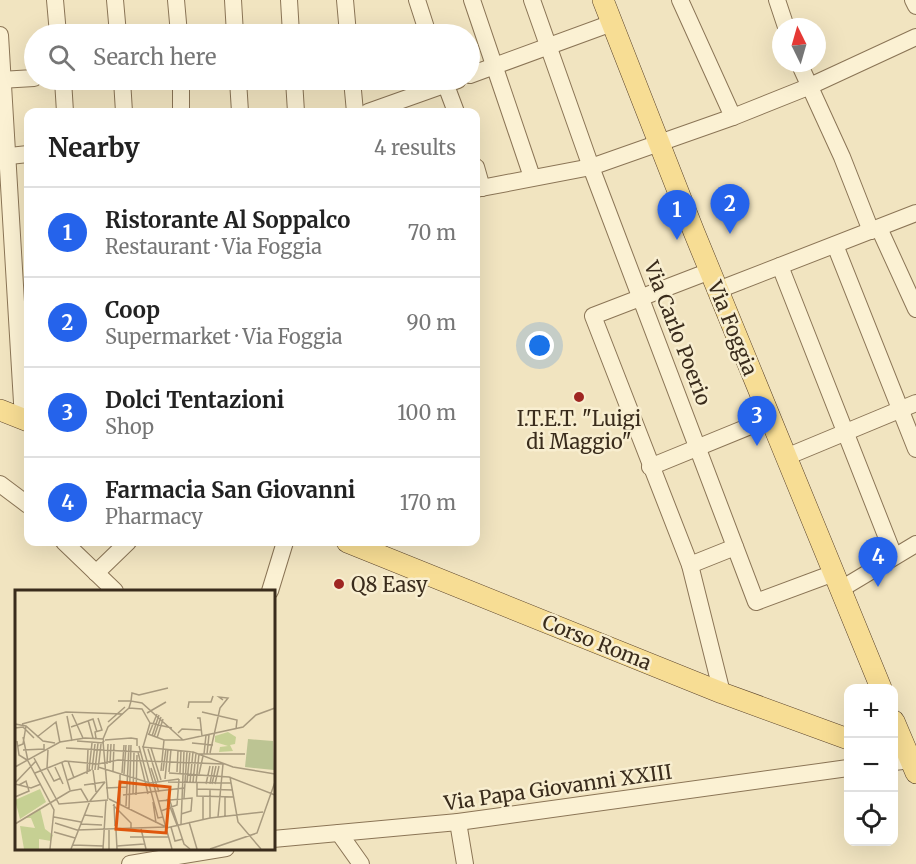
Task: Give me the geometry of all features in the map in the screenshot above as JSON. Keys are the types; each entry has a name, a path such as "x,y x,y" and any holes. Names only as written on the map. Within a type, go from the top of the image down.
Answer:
{"main road":[{"name":"Via Foggia","path":"603,0 710,271 879,684"},
{"path":"0,410 24,419"},
{"name":"Corso Roma","path":"357,546 722,693 846,738"},
{"path":"898,736 904,758"}],"street":[{"path":"55,0 57,24"},
{"path":"115,0 117,24"},
{"path":"176,0 177,24"},
{"path":"233,0 234,24"},
{"path":"289,0 290,24"},
{"path":"345,0 347,24"},
{"path":"417,0 423,24"},
{"path":"472,0 532,177"},
{"name":"Via Carlo Poerio","path":"532,0 591,167 756,602 837,581"},
{"path":"680,0 733,117"},
{"path":"777,0 783,18"},
{"path":"913,0 916,6"},
{"path":"480,71 612,23"},
{"path":"0,35 4,157 21,303 24,379"},
{"path":"480,188 591,167 733,117 808,87 916,37"},
{"path":"803,72 875,229 916,309"},
{"path":"2,80 24,79"},
{"path":"64,90 65,108"},
{"path":"123,90 124,108"},
{"path":"181,90 181,108"},
{"path":"239,90 240,108"},
{"path":"295,90 296,108"},
{"path":"353,90 355,108"},
{"path":"378,108 425,90"},
{"path":"451,90 455,108"},
{"path":"4,157 24,154"},
{"path":"718,290 916,213"},
{"path":"835,245 908,407 916,449"},
{"path":"780,266 894,556"},
{"path":"710,271 593,316 690,565 722,693"},
{"path":"786,457 908,407"},
{"path":"650,467 770,418"},
{"path":"0,484 24,502"},
{"path":"837,581 916,544"},
{"path":"68,546 114,590"},
{"path":"96,573 124,546"},
{"path":"270,590 284,546"},
{"path":"690,565 735,547"},
{"name":"Via Papa Giovanni XXIII","path":"274,839 458,822 844,769"},
{"path":"458,822 465,864"},
{"path":"339,833 361,864"},
{"path":"130,864 151,863 221,849"}],"place":[{"name":"Coop","path":"730,234"},
{"name":"Ristorante Al Soppalco","path":"677,240"},
{"name":"I.T.E.T. \"Luigi di Maggio\"","path":"579,397"},
{"name":"Dolci Tentazioni","path":"757,446"},
{"name":"Q8 Easy","path":"339,584"},
{"name":"Farmacia San Giovanni","path":"878,587"}]}
